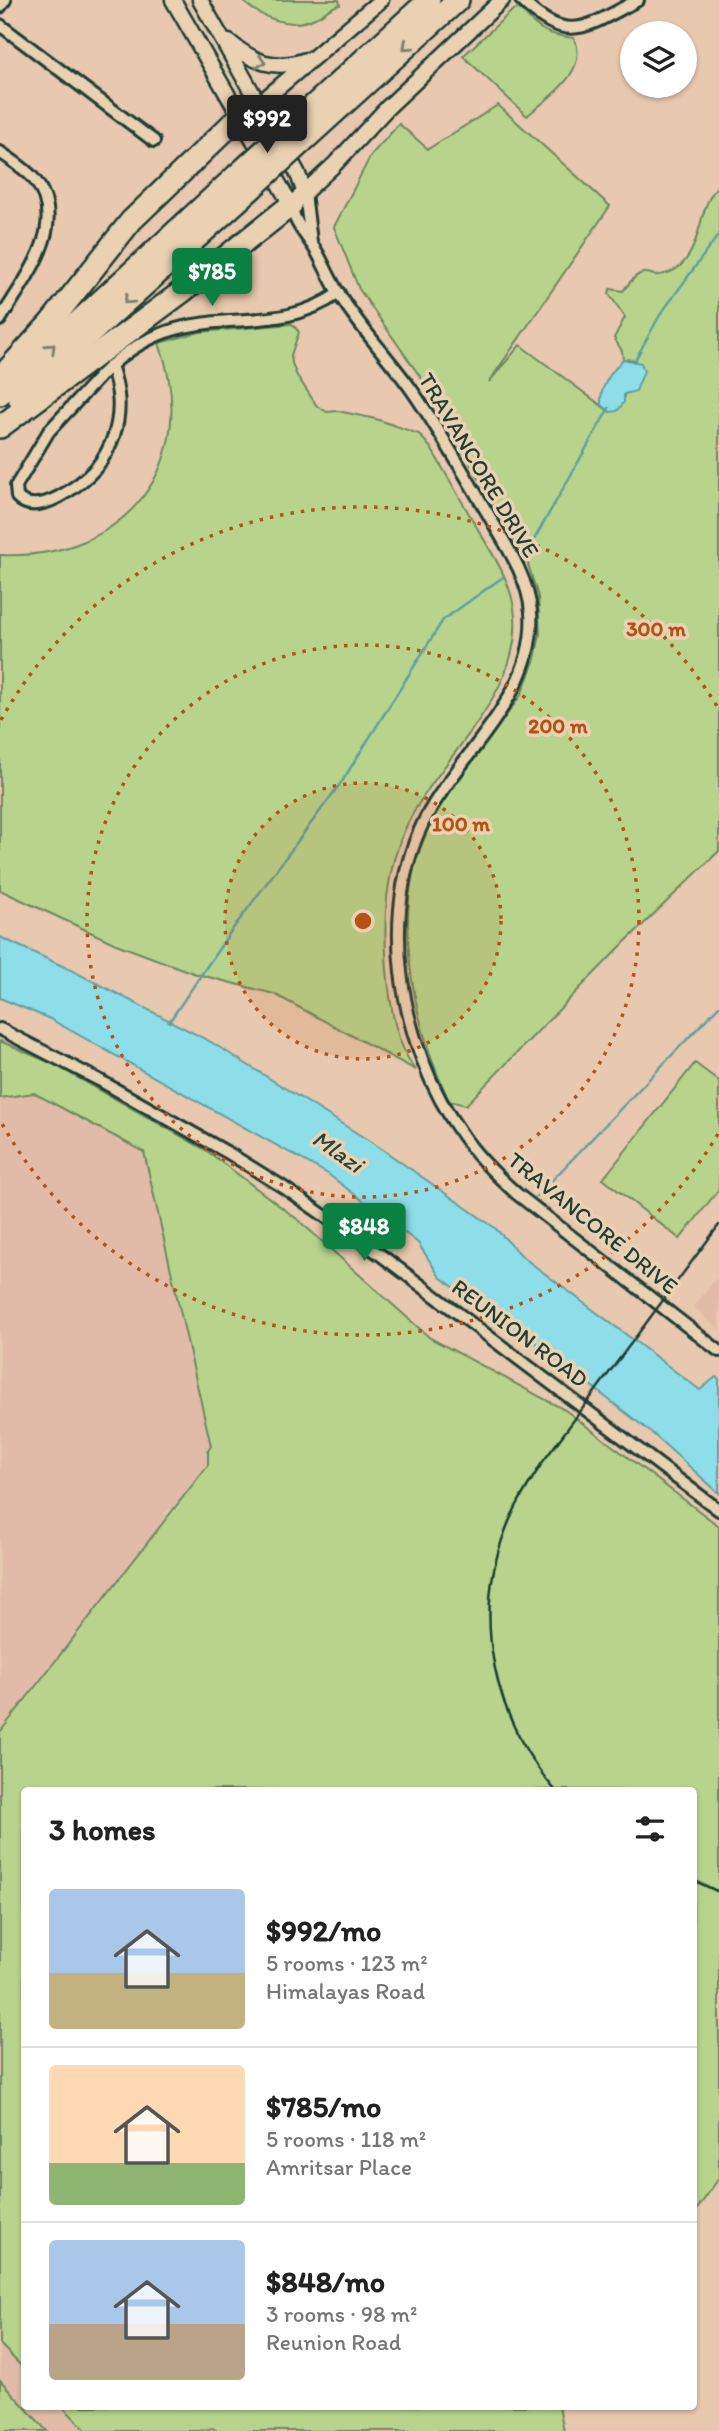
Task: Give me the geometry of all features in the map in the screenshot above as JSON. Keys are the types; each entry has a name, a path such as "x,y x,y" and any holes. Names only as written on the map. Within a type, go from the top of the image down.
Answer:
{"highway":[{"path":"296,135 429,0"},
{"path":"0,394 296,135 458,0"},
{"path":"0,377 51,322 131,221 240,116"},
{"path":"0,415 243,183"},
{"path":"0,427 202,276 298,199"}],"street":[{"path":"0,7 5,0"},
{"path":"173,0 240,116 298,199"},
{"path":"200,0 298,172 298,199 311,242"},
{"path":"240,116 381,0"},
{"path":"298,199 388,107 502,0"},
{"path":"520,0 549,23 573,29 593,24 638,0"},
{"path":"0,25 154,141"},
{"path":"219,34 244,55 264,64 281,66 310,58"},
{"path":"0,152 34,179 47,203 49,217 39,254 0,320"},
{"name":"TRAVANCORE DRIVE","path":"298,199 292,214 339,293 434,424 515,562 525,585 531,611 527,651 513,690 430,811 415,838 406,868 400,917 401,954 410,1021 422,1059 462,1135 493,1171 534,1208 719,1350"},
{"path":"111,365 119,391 118,417 110,445 100,462 81,482 54,499 38,504 21,501 17,497 16,486 56,422 111,365 133,348 161,334 188,327 293,316 313,309 339,293"},
{"name":"REUNION ROAD","path":"0,1029 99,1080 283,1187 382,1256 719,1510"}],"shaded area":[{"path":"34,1093 144,1152 211,1447 208,1451 208,1465 172,1510 169,1508 164,1514 167,1517 0,1732 0,1098"},
{"path":"719,1274 719,1330 694,1307"},
{"path":"0,2345 21,2366 21,2406 0,2384"},
{"path":"25,2410 66,2410 87,2431 45,2431"}],"green space":[{"path":"242,0 339,0 340,5 319,16 296,23 267,17"},
{"path":"520,9 544,30 574,38 577,50 577,61 565,82 527,116 463,56 513,10"},
{"path":"498,105 610,206 489,382 520,345 610,412 624,394 629,393 635,360 623,359 622,351 614,338 625,317 609,294 610,289 623,291 640,274 662,275 680,266 694,244 707,203 719,185 719,851 624,943 466,1105 449,1101 424,1033 409,958 411,882 420,846 435,813 521,695 535,659 540,634 538,597 527,561 453,434 456,428 359,289 334,227 371,155 399,124 428,149"},
{"path":"292,324 299,332 291,355 292,363 317,406 327,412 338,411 376,419 419,434 431,448 501,570 515,617 513,646 505,673 475,725 421,800 400,842 390,877 385,933 390,996 398,1036 416,1070 274,994 193,973 116,944 0,890 0,555 45,553 84,541 117,522 143,496 161,464 170,428 170,387 159,343 200,332"},
{"path":"0,1041 55,1065 207,1151 297,1219 430,1338 565,1410 719,1526 719,2178 697,2209 697,1787 21,1787 21,2366 0,2344 0,1732 208,1465 208,1451 211,1446 144,1152 34,1093 0,1098"},
{"path":"695,1063 719,1081 719,1189 680,1239 603,1179"},
{"path":"0,2380 21,2403 21,2410 28,2410 47,2431 0,2431"},
{"path":"66,2410 560,2410 564,2431 217,2431 213,2428 199,2431 87,2431"}],"water":[{"path":"623,359 641,363 644,371 636,391 624,394 624,402 617,411 610,412 601,404 602,391"},
{"name":"Mlazi","path":"0,937 211,1042 379,1147 495,1228 524,1258 700,1390 716,1377 719,1379 719,1493 653,1434 536,1343 523,1338 440,1277 418,1243 328,1174 50,1019 0,998"}],"waterway":[{"path":"634,362 660,315 719,234"},
{"path":"523,559 609,408"},
{"path":"169,1022 229,934 343,780 443,620 503,577"},
{"path":"537,1196 719,1006"}],"railway":[{"path":"553,1787 517,1732 503,1700 495,1666 490,1632 490,1597 506,1529 542,1463 719,1225"},
{"path":"697,1882 719,1892"}]}
